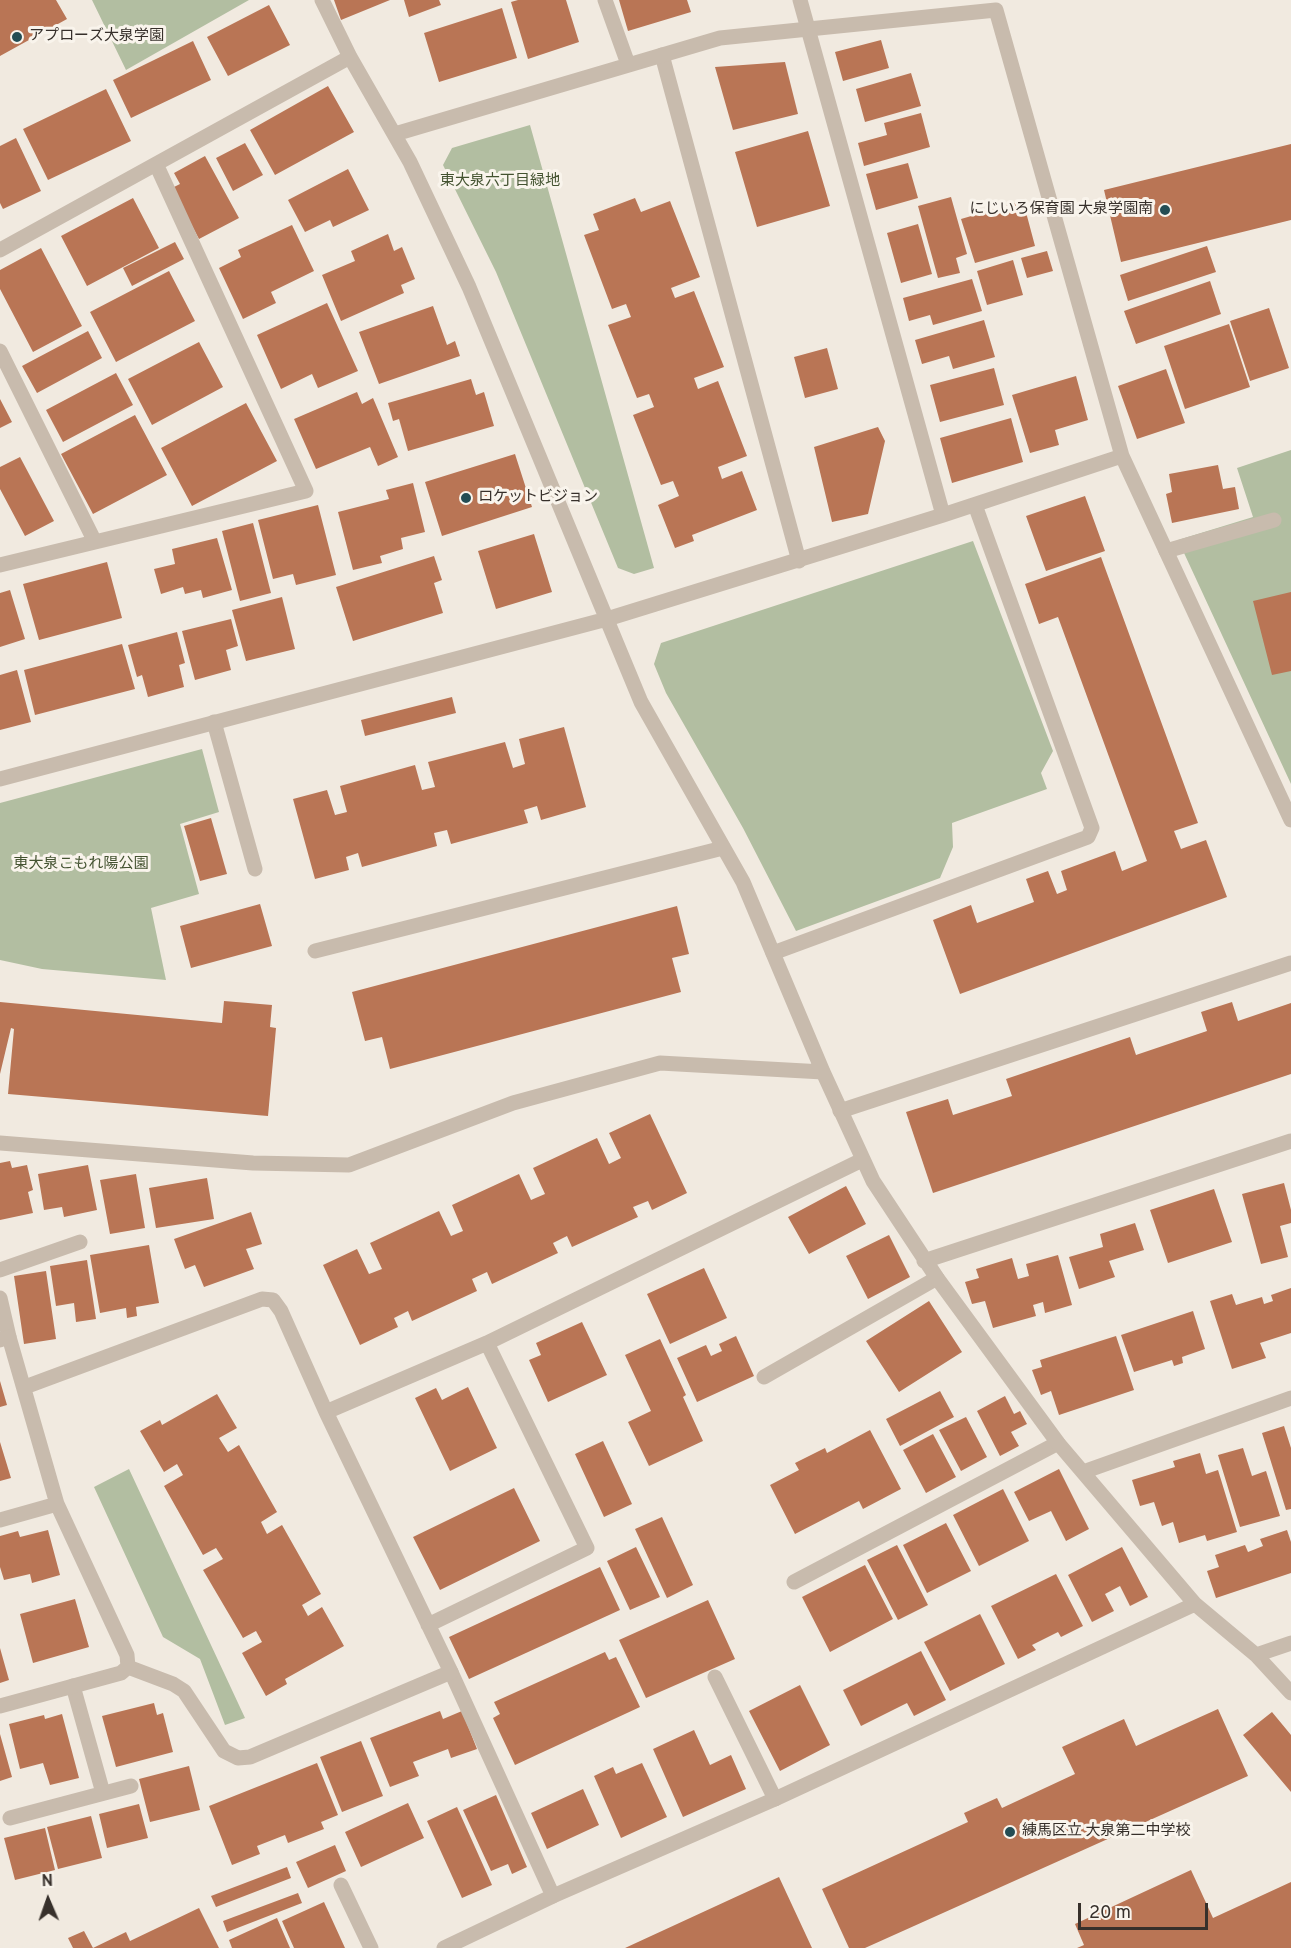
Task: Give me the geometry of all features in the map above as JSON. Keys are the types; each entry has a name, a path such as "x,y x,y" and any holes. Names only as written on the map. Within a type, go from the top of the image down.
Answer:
{"street":[{"path":"322,0 350,57 395,134 469,287 641,702 743,882 862,1160 924,1261 1058,1443 1196,1604 1256,1655 1291,1694"},
{"path":"605,0 628,64"},
{"path":"800,0 943,515"},
{"path":"395,134 720,38 996,10 1122,456 1291,820"},
{"path":"662,55 799,561"},
{"path":"0,250 350,57"},
{"path":"0,565 306,491 156,164"},
{"path":"0,351 95,542"},
{"path":"0,779 607,619 799,561 1122,456"},
{"path":"773,953 1088,837 1092,828 975,505"},
{"path":"1166,551 1274,520"},
{"path":"214,722 255,869"},
{"path":"315,951 723,848"},
{"path":"840,1111 1291,963"},
{"path":"0,1143 253,1163 349,1165 513,1103 660,1062 823,1072"},
{"path":"924,1261 1291,1141"},
{"path":"326,1412 488,1343 862,1160"},
{"path":"0,1270 81,1242"},
{"path":"764,1377 937,1278"},
{"path":"0,1299 4,1338 25,1387 57,1504 127,1655 128,1667"},
{"path":"25,1387 262,1299 273,1300 281,1311 326,1412 451,1672 553,1896"},
{"path":"428,1625 587,1548 488,1343"},
{"path":"1083,1472 1291,1398"},
{"path":"794,1582 1058,1443"},
{"path":"0,1520 57,1504"},
{"path":"444,1948 553,1896 775,1799 1196,1604"},
{"path":"1256,1655 1291,1643"},
{"path":"128,1667 173,1684 184,1692 224,1751 238,1758 250,1757 451,1672"},
{"path":"0,1706 121,1673 128,1667"},
{"path":"715,1677 775,1799"},
{"path":"73,1686 103,1793"},
{"path":"10,1818 131,1785"},
{"path":"341,1885 371,1948"}],"green space":[{"path":"92,0 249,0 126,70"},
{"name":"東大泉六丁目緑地","path":"530,125 654,568 634,574 618,568 496,272 443,165 452,148"},
{"path":"1291,450 1291,784 1178,540 1253,517 1237,468"},
{"path":"973,541 1053,751 1041,773 1047,789 952,823 953,847 940,878 796,931 743,828 666,693 654,664 661,643"},
{"name":"東大泉こもれ陽公園","path":"202,749 219,812 180,824 199,894 151,908 166,980 42,969 0,960 0,803"},
{"path":"129,1469 245,1718 225,1725 200,1659 163,1637 94,1487"}],"building":[{"name":"アプローズ大泉学園","path":"0,0 56,0 67,19 0,56"},
{"path":"334,0 390,0 341,20"},
{"path":"404,0 439,0 441,5 409,17"},
{"path":"566,0 579,42 528,59 511,2"},
{"path":"619,0 687,0 691,12 628,31"},
{"path":"269,5 290,45 228,76 207,37"},
{"path":"502,8 517,58 439,82 424,33"},
{"path":"881,40 889,68 843,81 835,52"},
{"path":"193,41 211,80 131,118 113,80"},
{"path":"785,62 798,114 733,130 715,67"},
{"path":"911,73 921,106 865,122 856,89"},
{"path":"328,86 354,132 275,175 250,130"},
{"path":"106,89 131,141 48,180 23,129"},
{"path":"921,113 930,147 864,166 858,143 887,135 884,123"},
{"path":"808,131 830,206 757,227 735,152"},
{"path":"16,138 41,191 3,209 0,203 0,146"},
{"path":"245,143 263,175 233,191 216,158"},
{"path":"1291,144 1291,220 1121,262 1104,190"},
{"path":"205,156 239,218 199,239 172,188 180,184 174,173"},
{"path":"908,163 918,198 876,210 866,174"},
{"path":"348,169 369,210 333,227 330,220 305,232 288,200"},
{"path":"951,197 967,254 956,258 960,273 938,278 918,206"},
{"path":"133,198 159,248 87,286 61,236"},
{"path":"635,198 641,212 670,201 700,277 671,288 675,298 694,291 724,367 694,378 698,389 718,381 747,456 718,467 722,479 742,471 757,510 692,535 694,541 675,548 658,505 679,496 673,481 661,485 633,415 654,407 649,394 637,398 608,325 631,317 626,304 612,309 584,235 599,230 593,214"},
{"path":"1023,201 1035,246 975,263 961,219"},
{"path":"918,224 932,274 901,283 887,233"},
{"path":"292,225 314,271 271,292 276,303 243,319 219,268 241,257 238,250"},
{"path":"388,234 394,251 402,247 415,279 401,285 404,293 341,321 322,275 355,261 351,251"},
{"path":"175,242 184,259 132,286 123,268"},
{"path":"1207,246 1216,272 1128,301 1120,275"},
{"path":"41,248 82,326 33,352 0,289 0,270"},
{"path":"1047,251 1053,271 1027,278 1021,258"},
{"path":"1013,260 1023,295 987,305 977,271"},
{"path":"169,271 195,321 116,362 90,312"},
{"path":"972,279 982,311 933,325 930,315 909,321 903,298"},
{"path":"1210,281 1221,314 1136,344 1124,311"},
{"path":"327,303 358,371 318,388 312,374 281,389 257,335"},
{"path":"433,306 447,345 455,341 460,356 379,384 359,332"},
{"path":"1269,308 1289,368 1250,381 1230,321"},
{"path":"984,320 995,357 953,369 949,356 922,364 915,340"},
{"path":"1229,324 1250,387 1185,409 1164,346"},
{"path":"88,331 102,358 37,393 22,366"},
{"path":"199,342 223,387 152,425 128,379"},
{"path":"827,348 838,389 805,398 794,357"},
{"path":"994,368 1004,405 940,422 930,385"},
{"path":"1166,369 1185,423 1137,439 1118,386"},
{"path":"116,373 133,405 63,442 46,410"},
{"path":"1076,376 1088,420 1055,430 1059,445 1030,453 1012,395"},
{"path":"471,379 476,395 484,392 494,426 408,451 399,419 393,421 388,403"},
{"path":"357,392 362,404 373,398 398,457 378,466 370,447 316,469 294,419"},
{"path":"0,399 12,422 0,428"},
{"path":"246,403 277,461 192,506 161,448"},
{"path":"135,415 167,475 93,514 61,454"},
{"path":"1011,418 1023,462 952,483 940,438"},
{"path":"878,427 885,441 868,514 832,522 814,447"},
{"path":"515,454 532,507 442,536 425,482"},
{"path":"20,457 54,521 25,536 0,489 0,467"},
{"path":"1218,465 1223,489 1235,487 1239,509 1172,523 1166,494 1172,492 1169,474"},
{"path":"413,483 425,532 401,538 403,549 380,556 382,563 353,570 338,512 389,499 386,490"},
{"path":"1085,496 1105,551 1046,571 1026,516"},
{"path":"318,505 336,575 296,585 293,574 273,579 258,520"},
{"path":"253,523 271,593 240,601 222,531"},
{"path":"534,534 552,592 496,609 478,551"},
{"path":"217,538 232,590 203,598 201,590 185,594 183,587 161,594 154,569 175,564 172,549"},
{"path":"434,556 442,580 434,583 443,613 353,641 336,587"},
{"path":"1101,557 1198,823 1174,831 1181,849 1206,840 1227,897 960,994 933,920 971,905 977,923 1034,902 1026,879 1048,871 1057,894 1067,890 1061,871 1115,851 1122,871 1147,861 1058,617 1039,624 1025,584"},
{"path":"107,562 122,618 39,640 23,584"},
{"path":"10,590 25,639 0,647 0,593"},
{"path":"1291,592 1291,671 1272,675 1253,601"},
{"path":"282,597 295,649 246,661 232,610"},
{"path":"231,619 238,646 226,650 231,670 195,680 182,631"},
{"path":"177,632 185,663 179,665 184,687 148,697 142,675 137,677 128,645"},
{"path":"122,644 135,689 35,715 24,670"},
{"path":"17,670 31,722 0,730 0,675"},
{"path":"452,697 456,713 365,736 361,720"},
{"path":"564,727 586,807 541,820 537,806 524,810 528,823 451,844 447,830 434,833 437,846 362,867 358,853 346,857 349,870 315,879 293,799 327,790 335,815 347,812 340,786 415,765 422,790 435,787 428,762 505,742 513,768 525,764 519,739"},
{"path":"211,818 227,874 200,881 184,826"},
{"path":"260,904 272,946 191,968 180,926"},
{"path":"677,906 689,954 672,958 681,992 390,1069 382,1037 365,1041 352,992"},
{"path":"224,1001 272,1005 270,1027 276,1028 268,1116 8,1094 14,1029 11,1028 0,1074 0,1002 222,1023"},
{"path":"1232,1002 1238,1021 1291,1003 1291,1074 933,1193 906,1112 948,1099 953,1115 1012,1096 1006,1079 1130,1037 1136,1055 1207,1031 1201,1012"},
{"path":"650,1114 687,1193 652,1210 648,1201 633,1207 638,1217 572,1247 567,1236 553,1243 558,1253 492,1284 487,1272 472,1279 477,1291 412,1321 408,1311 394,1318 398,1327 360,1345 323,1265 357,1249 369,1274 382,1269 370,1243 439,1211 451,1236 463,1231 452,1205 519,1174 531,1200 545,1194 533,1168 597,1138 609,1164 621,1158 609,1133"},
{"path":"10,1161 12,1168 27,1165 33,1190 28,1192 33,1213 0,1220 0,1163"},
{"path":"88,1165 97,1210 64,1217 62,1207 44,1210 38,1174"},
{"path":"136,1174 145,1228 110,1234 100,1180"},
{"path":"207,1178 214,1219 156,1228 149,1188"},
{"path":"1284,1183 1291,1210 1291,1223 1280,1226 1288,1257 1261,1264 1242,1194"},
{"path":"846,1186 866,1224 809,1254 788,1217"},
{"path":"1214,1189 1232,1242 1168,1263 1150,1210"},
{"path":"251,1212 262,1244 246,1249 254,1269 204,1287 195,1265 185,1269 174,1239"},
{"path":"1135,1223 1144,1250 1109,1261 1115,1277 1079,1289 1069,1257 1103,1247 1100,1234"},
{"path":"889,1235 910,1277 868,1299 846,1256"},
{"path":"149,1245 159,1303 136,1307 137,1316 127,1318 126,1308 100,1313 90,1255"},
{"path":"1058,1255 1072,1305 1045,1313 1043,1302 1033,1305 1036,1316 993,1328 985,1301 972,1304 965,1282 979,1278 976,1269 1012,1258 1018,1279 1029,1276 1026,1264"},
{"path":"87,1260 96,1319 76,1322 74,1303 56,1306 50,1266"},
{"path":"704,1268 727,1318 670,1344 647,1294"},
{"path":"46,1271 56,1339 24,1344 14,1276"},
{"path":"1291,1288 1291,1333 1260,1343 1266,1358 1232,1369 1210,1301 1232,1294 1236,1305 1262,1297 1264,1304 1273,1301 1271,1295"},
{"path":"929,1301 962,1352 899,1392 866,1341"},
{"path":"1193,1311 1205,1349 1182,1357 1183,1363 1174,1366 1172,1360 1134,1372 1121,1335"},
{"path":"582,1322 607,1375 548,1402 529,1360 541,1355 536,1343"},
{"path":"736,1336 754,1376 697,1402 677,1358 706,1345 711,1356 722,1351 719,1344"},
{"path":"1116,1336 1134,1390 1059,1415 1051,1391 1041,1395 1032,1370 1042,1367 1040,1360"},
{"path":"660,1339 686,1395 683,1397 703,1441 649,1466 628,1422 651,1411 625,1355"},
{"path":"0,1381 7,1405 0,1407"},
{"path":"468,1387 497,1448 450,1471 415,1398 436,1388 442,1400"},
{"path":"940,1391 954,1417 900,1446 886,1419"},
{"path":"217,1394 237,1428 219,1438 228,1452 239,1445 277,1512 261,1522 267,1534 282,1525 321,1594 302,1605 308,1616 322,1607 344,1646 285,1679 287,1684 266,1696 242,1653 262,1642 256,1631 243,1638 203,1570 223,1559 216,1548 203,1555 164,1486 183,1475 177,1464 164,1472 140,1431 160,1420 162,1425"},
{"path":"1005,1396 1014,1414 1020,1411 1027,1424 1011,1432 1019,1446 1000,1456 977,1411"},
{"path":"966,1417 987,1457 961,1471 939,1430"},
{"path":"1284,1426 1291,1448 1291,1509 1286,1510 1262,1433"},
{"path":"870,1430 901,1489 863,1509 859,1501 795,1534 770,1485 799,1470 795,1463 825,1448 827,1453"},
{"path":"933,1434 956,1477 926,1493 903,1450"},
{"path":"603,1441 632,1504 604,1517 575,1454"},
{"path":"0,1442 11,1478 0,1481"},
{"path":"1243,1448 1252,1476 1266,1471 1280,1516 1240,1527 1218,1455"},
{"path":"1200,1453 1206,1474 1218,1470 1237,1532 1207,1541 1205,1535 1179,1543 1173,1522 1162,1526 1154,1502 1140,1506 1132,1480 1175,1467 1173,1461"},
{"path":"1059,1469 1089,1529 1066,1541 1051,1511 1029,1521 1014,1492"},
{"path":"514,1488 540,1541 440,1590 413,1537"},
{"path":"1003,1489 1029,1541 979,1566 953,1515"},
{"path":"662,1517 693,1585 667,1598 635,1529"},
{"path":"946,1523 971,1571 927,1593 903,1545"},
{"path":"48,1530 60,1575 32,1583 30,1574 4,1580 0,1567 0,1536 18,1531 20,1537"},
{"path":"1287,1530 1291,1542 1291,1573 1216,1598 1207,1571 1219,1567 1215,1555 1245,1545 1248,1552 1263,1546 1260,1539"},
{"path":"897,1545 928,1605 898,1620 867,1560"},
{"path":"636,1547 660,1597 630,1610 607,1561"},
{"path":"1122,1547 1148,1597 1130,1606 1120,1586 1105,1594 1114,1611 1092,1622 1068,1575"},
{"path":"865,1565 893,1619 830,1652 802,1597"},
{"path":"600,1567 620,1610 469,1679 449,1637"},
{"path":"1056,1574 1083,1626 1061,1637 1058,1632 1032,1645 1036,1650 1018,1659 991,1606"},
{"path":"75,1599 89,1647 33,1663 20,1614"},
{"path":"708,1600 735,1659 646,1698 619,1640"},
{"path":"980,1614 1005,1664 950,1691 924,1642"},
{"path":"0,1648 9,1680 0,1683"},
{"path":"921,1651 946,1700 914,1716 907,1703 861,1726 843,1690"},
{"path":"605,1652 609,1660 616,1657 640,1707 515,1765 493,1718 500,1714 494,1702"},
{"path":"800,1685 830,1745 780,1771 749,1711"},
{"path":"154,1703 157,1715 163,1713 173,1752 116,1767 102,1716"},
{"path":"1218,1709 1248,1776 865,1948 849,1948 822,1889 968,1822 964,1813 997,1798 1002,1808 1075,1774 1062,1747 1124,1719 1136,1746"},
{"path":"440,1711 443,1719 462,1711 477,1749 451,1758 448,1749 413,1762 419,1776 390,1787 370,1738"},
{"path":"1272,1712 1291,1735 1291,1792 1243,1735"},
{"path":"62,1714 79,1778 50,1785 43,1763 20,1769 9,1724 44,1715 45,1719"},
{"path":"694,1730 710,1765 731,1755 746,1789 683,1817 653,1749"},
{"path":"0,1734 12,1777 0,1781"},
{"path":"361,1741 383,1796 342,1812 320,1757"},
{"path":"317,1763 338,1815 321,1822 324,1829 288,1843 285,1835 257,1846 260,1854 232,1865 209,1806"},
{"path":"642,1763 667,1817 621,1838 594,1776 613,1767 616,1774"},
{"path":"189,1766 200,1810 150,1822 139,1779"},
{"path":"583,1789 599,1825 547,1849 531,1813"},
{"path":"496,1795 527,1867 512,1874 508,1864 491,1871 463,1810"},
{"path":"408,1803 424,1838 361,1867 345,1832"},
{"path":"139,1804 148,1838 107,1848 99,1814"},
{"path":"457,1807 492,1885 462,1898 427,1821"},
{"path":"91,1816 102,1858 58,1869 47,1827"},
{"path":"45,1828 55,1870 15,1880 4,1838"},
{"path":"335,1845 346,1871 308,1888 296,1862"},
{"path":"287,1867 291,1878 216,1907 211,1896"},
{"path":"1191,1870 1213,1918 1291,1882 1291,1948 1077,1948 1084,1945 1075,1924"},
{"path":"779,1877 812,1948 625,1948"},
{"path":"298,1893 302,1903 227,1932 223,1921"},
{"path":"324,1902 345,1948 294,1948 282,1921"},
{"path":"199,1908 219,1948 93,1948 126,1932 130,1941"},
{"path":"277,1918 290,1948 232,1948 229,1940"},
{"path":"84,1931 93,1948 73,1948 68,1938"}],"place":[{"name":"アプローズ大泉学園","path":"17,37"},
{"name":"にじいろ保育園 大泉学園南","path":"1165,210"},
{"name":"ロケットビジョン","path":"466,498"},
{"name":"練馬区立 大泉第二中学校","path":"1010,1832"}]}
